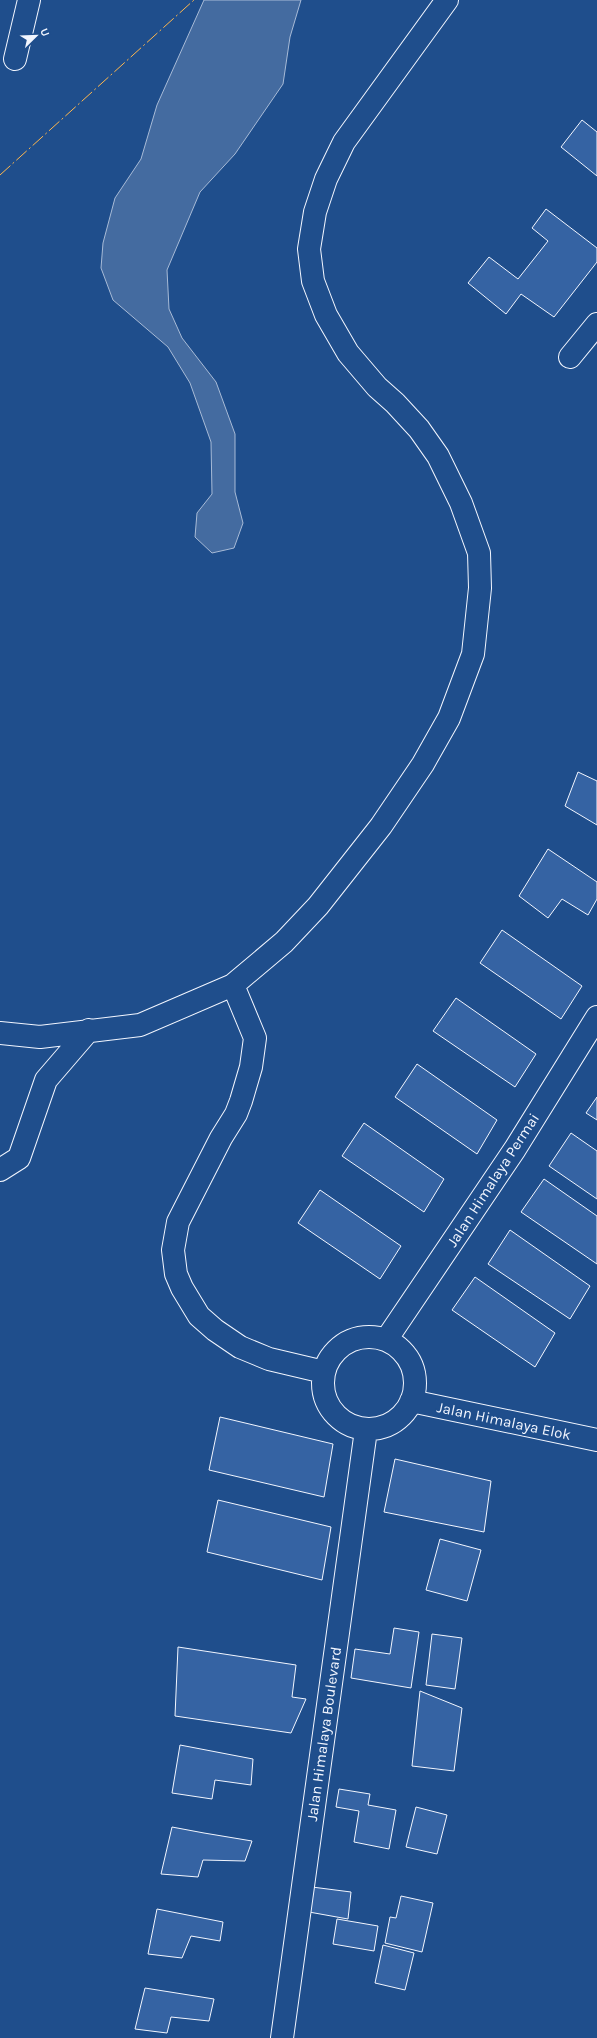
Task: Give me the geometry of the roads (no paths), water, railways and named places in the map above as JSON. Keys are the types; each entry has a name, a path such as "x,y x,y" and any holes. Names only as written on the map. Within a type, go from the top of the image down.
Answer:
{"street":[{"path":"15,59 29,0"},
{"path":"0,1033 40,1037 140,1024 233,985 284,942 318,906 380,826 423,764 448,718 473,654 480,588 479,553 461,503 438,456 419,429 396,403 377,387 348,353 326,315 313,281 309,249 315,212 326,179 344,142 447,0"},
{"path":"570,357 597,324"},
{"path":"233,985 255,1038 250,1067 236,1114 221,1138 178,1222 173,1250 176,1274 182,1288 199,1316 215,1330 240,1347 269,1359 324,1372"},
{"name":"Jalan Himalaya Permai","path":"386,1340 515,1149 597,1017"},
{"path":"0,1170 19,1158 46,1080 89,1030"},
{"path":"370,1337 386,1340 399,1349 408,1360 413,1373 415,1387 411,1401 404,1413 393,1423 380,1428 366,1430 350,1426 337,1416 328,1403 323,1388 324,1372 331,1358 341,1346 355,1339 370,1337"},
{"name":"Jalan Himalaya Elok","path":"411,1401 597,1440"},
{"name":"Jalan Himalaya Boulevard","path":"282,2038 366,1430"}],"water":[{"path":"204,0 301,0 290,37 283,84 235,154 200,192 167,270 169,309 182,338 216,382 235,434 235,492 243,523 234,548 212,553 195,537 197,513 212,494 211,442 190,383 168,347 113,300 101,268 103,243 115,198 141,159 157,105"}]}
